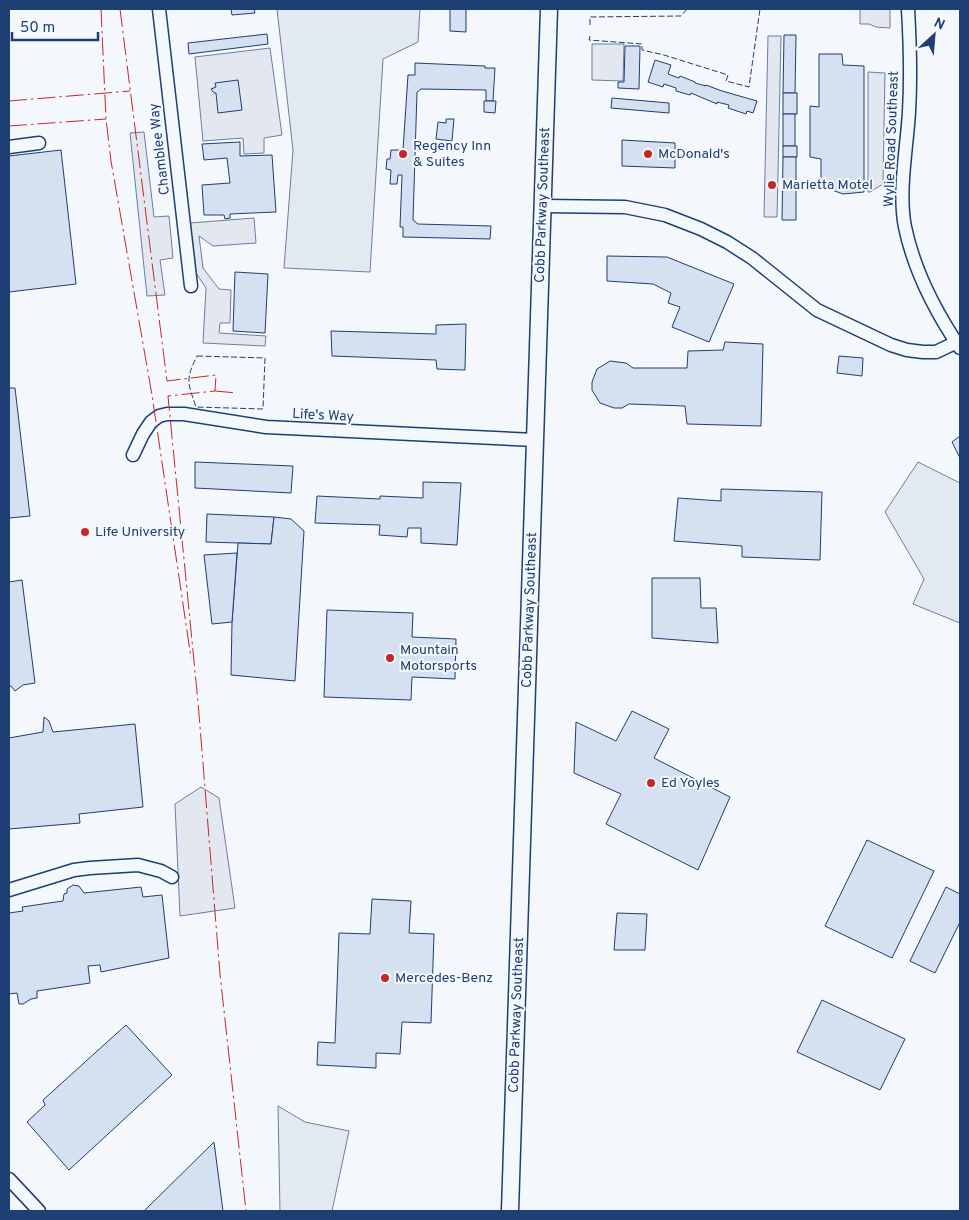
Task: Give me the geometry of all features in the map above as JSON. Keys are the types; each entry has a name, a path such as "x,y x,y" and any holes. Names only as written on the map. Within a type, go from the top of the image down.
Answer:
{"main road":[{"name":"Cobb Parkway Southeast","path":"510,1211 549,9"}],"street":[{"name":"Chamblee Way","path":"159,9 190,286"},
{"name":"Wylie Road Southeast","path":"908,9 910,76 904,185 905,225 918,273 958,345"},
{"path":"9,147 39,143"},
{"path":"544,206 625,207 665,215 701,229 727,242 752,258 817,310 891,345 923,352 936,352 958,345"},
{"name":"Life's Way","path":"133,455 151,422 163,415 176,414 266,428 535,440"},
{"path":"9,890 74,870 90,868 138,865 161,871 172,877"},
{"path":"9,1179 39,1211"}],"shaded area":[{"path":"277,9 420,9 418,42 383,59 370,272 284,268 293,150"},
{"path":"860,9 890,9 890,28 860,24"},
{"path":"768,36 781,36 777,217 764,217"},
{"path":"592,44 624,44 623,81 592,80"},
{"path":"270,48 282,135 264,138 264,153 244,154 243,138 203,141 195,57"},
{"path":"868,72 885,73 883,184 870,192 868,192"},
{"path":"144,132 154,217 169,216 173,258 160,260 165,295 147,296 130,133"},
{"path":"254,218 256,243 213,246 199,236 203,268 219,289 231,290 230,323 220,323 219,333 266,336 265,346 203,343 206,288 196,273 190,223"},
{"path":"918,462 960,483 960,623 913,604 924,579 885,512"},
{"path":"201,787 219,798 235,908 180,916 175,804"},
{"path":"278,1106 305,1122 349,1131 332,1211 280,1211"}],"building":[{"path":"231,9 254,9 255,13 232,15"},
{"path":"450,9 466,9 466,32 450,31"},
{"path":"267,34 268,44 189,54 188,43"},
{"path":"784,35 796,35 795,93 783,93"},
{"path":"625,46 640,46 639,89 618,88 618,82 624,82"},
{"path":"819,54 842,54 843,65 864,66 864,192 843,194 821,186 821,159 810,157 810,106 819,107"},
{"path":"655,60 671,65 668,74 679,78 680,76 695,83 757,101 753,113 747,111 746,114 728,108 729,105 717,102 717,104 691,93 690,95 676,91 676,88 664,84 663,87 648,82"},
{"name":"Regency Inn & Suites","path":"415,63 495,68 493,101 486,101 486,90 421,89 417,92 413,220 418,224 491,226 490,239 403,237 403,227 400,227 402,175 398,175 397,184 390,184 391,170 386,169 387,159 390,159 391,150 403,150 408,75 415,75"},
{"path":"238,80 242,110 218,113 216,93 211,89 216,87 215,83"},
{"path":"783,93 797,93 797,114 783,114"},
{"path":"612,98 669,103 669,113 611,108"},
{"path":"484,101 496,101 495,113 484,112"},
{"path":"783,114 795,114 795,146 783,146"},
{"name":"Regency Inn & Suites","path":"446,119 454,119 452,141 436,139 438,122 446,123"},
{"name":"McDonald's","path":"622,140 675,143 675,168 622,166"},
{"path":"240,142 240,156 272,155 276,212 230,214 230,218 225,219 224,215 204,215 202,185 230,183 227,158 204,160 202,144"},
{"path":"783,146 797,146 797,157 783,157"},
{"path":"61,150 76,284 9,292 9,156"},
{"path":"783,157 796,157 796,220 782,220"},
{"path":"607,256 667,257 734,284 709,342 672,327 680,307 668,303 671,293 653,284 607,281"},
{"path":"235,272 268,274 265,333 233,331"},
{"path":"466,324 465,370 437,369 436,360 332,356 331,331 436,334 436,325"},
{"path":"725,342 763,344 761,426 687,424 685,406 629,404 622,408 614,408 600,403 592,390 592,382 597,369 610,361 626,363 633,368 687,368 688,351 723,350"},
{"path":"839,356 863,358 862,376 837,373"},
{"path":"9,388 15,388 30,516 9,518"},
{"path":"960,436 960,458 952,442"},
{"path":"195,462 293,466 291,493 195,488"},
{"path":"423,482 461,483 457,545 421,543 421,528 408,528 407,537 379,535 380,525 315,523 317,496 380,499 380,496 423,498"},
{"path":"721,489 822,492 820,560 742,557 742,546 674,541 678,498 721,501"},
{"path":"207,514 274,517 271,544 206,542"},
{"path":"274,517 291,519 304,531 295,681 231,675 232,622 238,543 271,544"},
{"path":"237,553 232,622 212,624 204,555"},
{"path":"652,578 700,578 701,608 716,608 718,643 652,638"},
{"path":"22,580 35,683 23,685 15,691 9,686 9,582"},
{"name":"Mountain Motorsports","path":"327,610 413,613 412,637 456,639 455,679 412,677 411,700 324,697"},
{"name":"Ed Yoyles","path":"632,711 669,729 654,758 730,797 698,870 606,824 621,794 574,773 576,722 616,741"},
{"path":"44,717 49,721 53,732 135,724 143,807 79,814 80,823 9,829 9,738 43,732"},
{"path":"867,840 934,871 892,958 825,926"},
{"path":"73,885 79,886 84,893 141,887 143,897 162,895 169,958 101,972 100,965 88,966 90,983 37,991 37,998 19,1004 17,993 9,994 9,913 23,911 22,907 63,901 67,889"},
{"path":"946,887 960,894 960,922 935,973 910,961"},
{"name":"Mercedes-Benz","path":"372,899 411,901 409,933 434,934 431,1023 402,1022 400,1054 376,1053 376,1068 317,1065 318,1042 335,1043 339,933 370,934"},
{"path":"617,913 647,914 645,950 614,950"},
{"path":"822,1000 905,1039 880,1090 797,1052"},
{"path":"126,1025 172,1075 69,1170 27,1122 45,1105 43,1100"},
{"path":"214,1142 223,1211 144,1211"}],"fence":[{"path":"590,25 590,17 681,16 687,9"},
{"path":"590,36 589,40 642,44 642,50 728,75 726,81 749,87 760,9"},
{"path":"197,356 265,358 263,409 196,407 191,392 189,376 197,356"}],"power":[{"path":"101,9 106,119 111,161 152,395 191,658"},
{"path":"120,9 167,381 216,375 215,391 168,396 198,702 220,974 246,1211"},
{"path":"9,101 130,91"},
{"path":"9,126 106,119"},
{"path":"215,391 237,393"}],"place":[{"name":"Regency Inn & Suites","path":"403,154"},
{"name":"McDonald's","path":"648,154"},
{"name":"Marietta Motel","path":"772,185"},
{"name":"Life University","path":"85,532"},
{"name":"Mountain Motorsports","path":"390,658"},
{"name":"Ed Yoyles","path":"651,783"},
{"name":"Mercedes-Benz","path":"385,978"}]}
